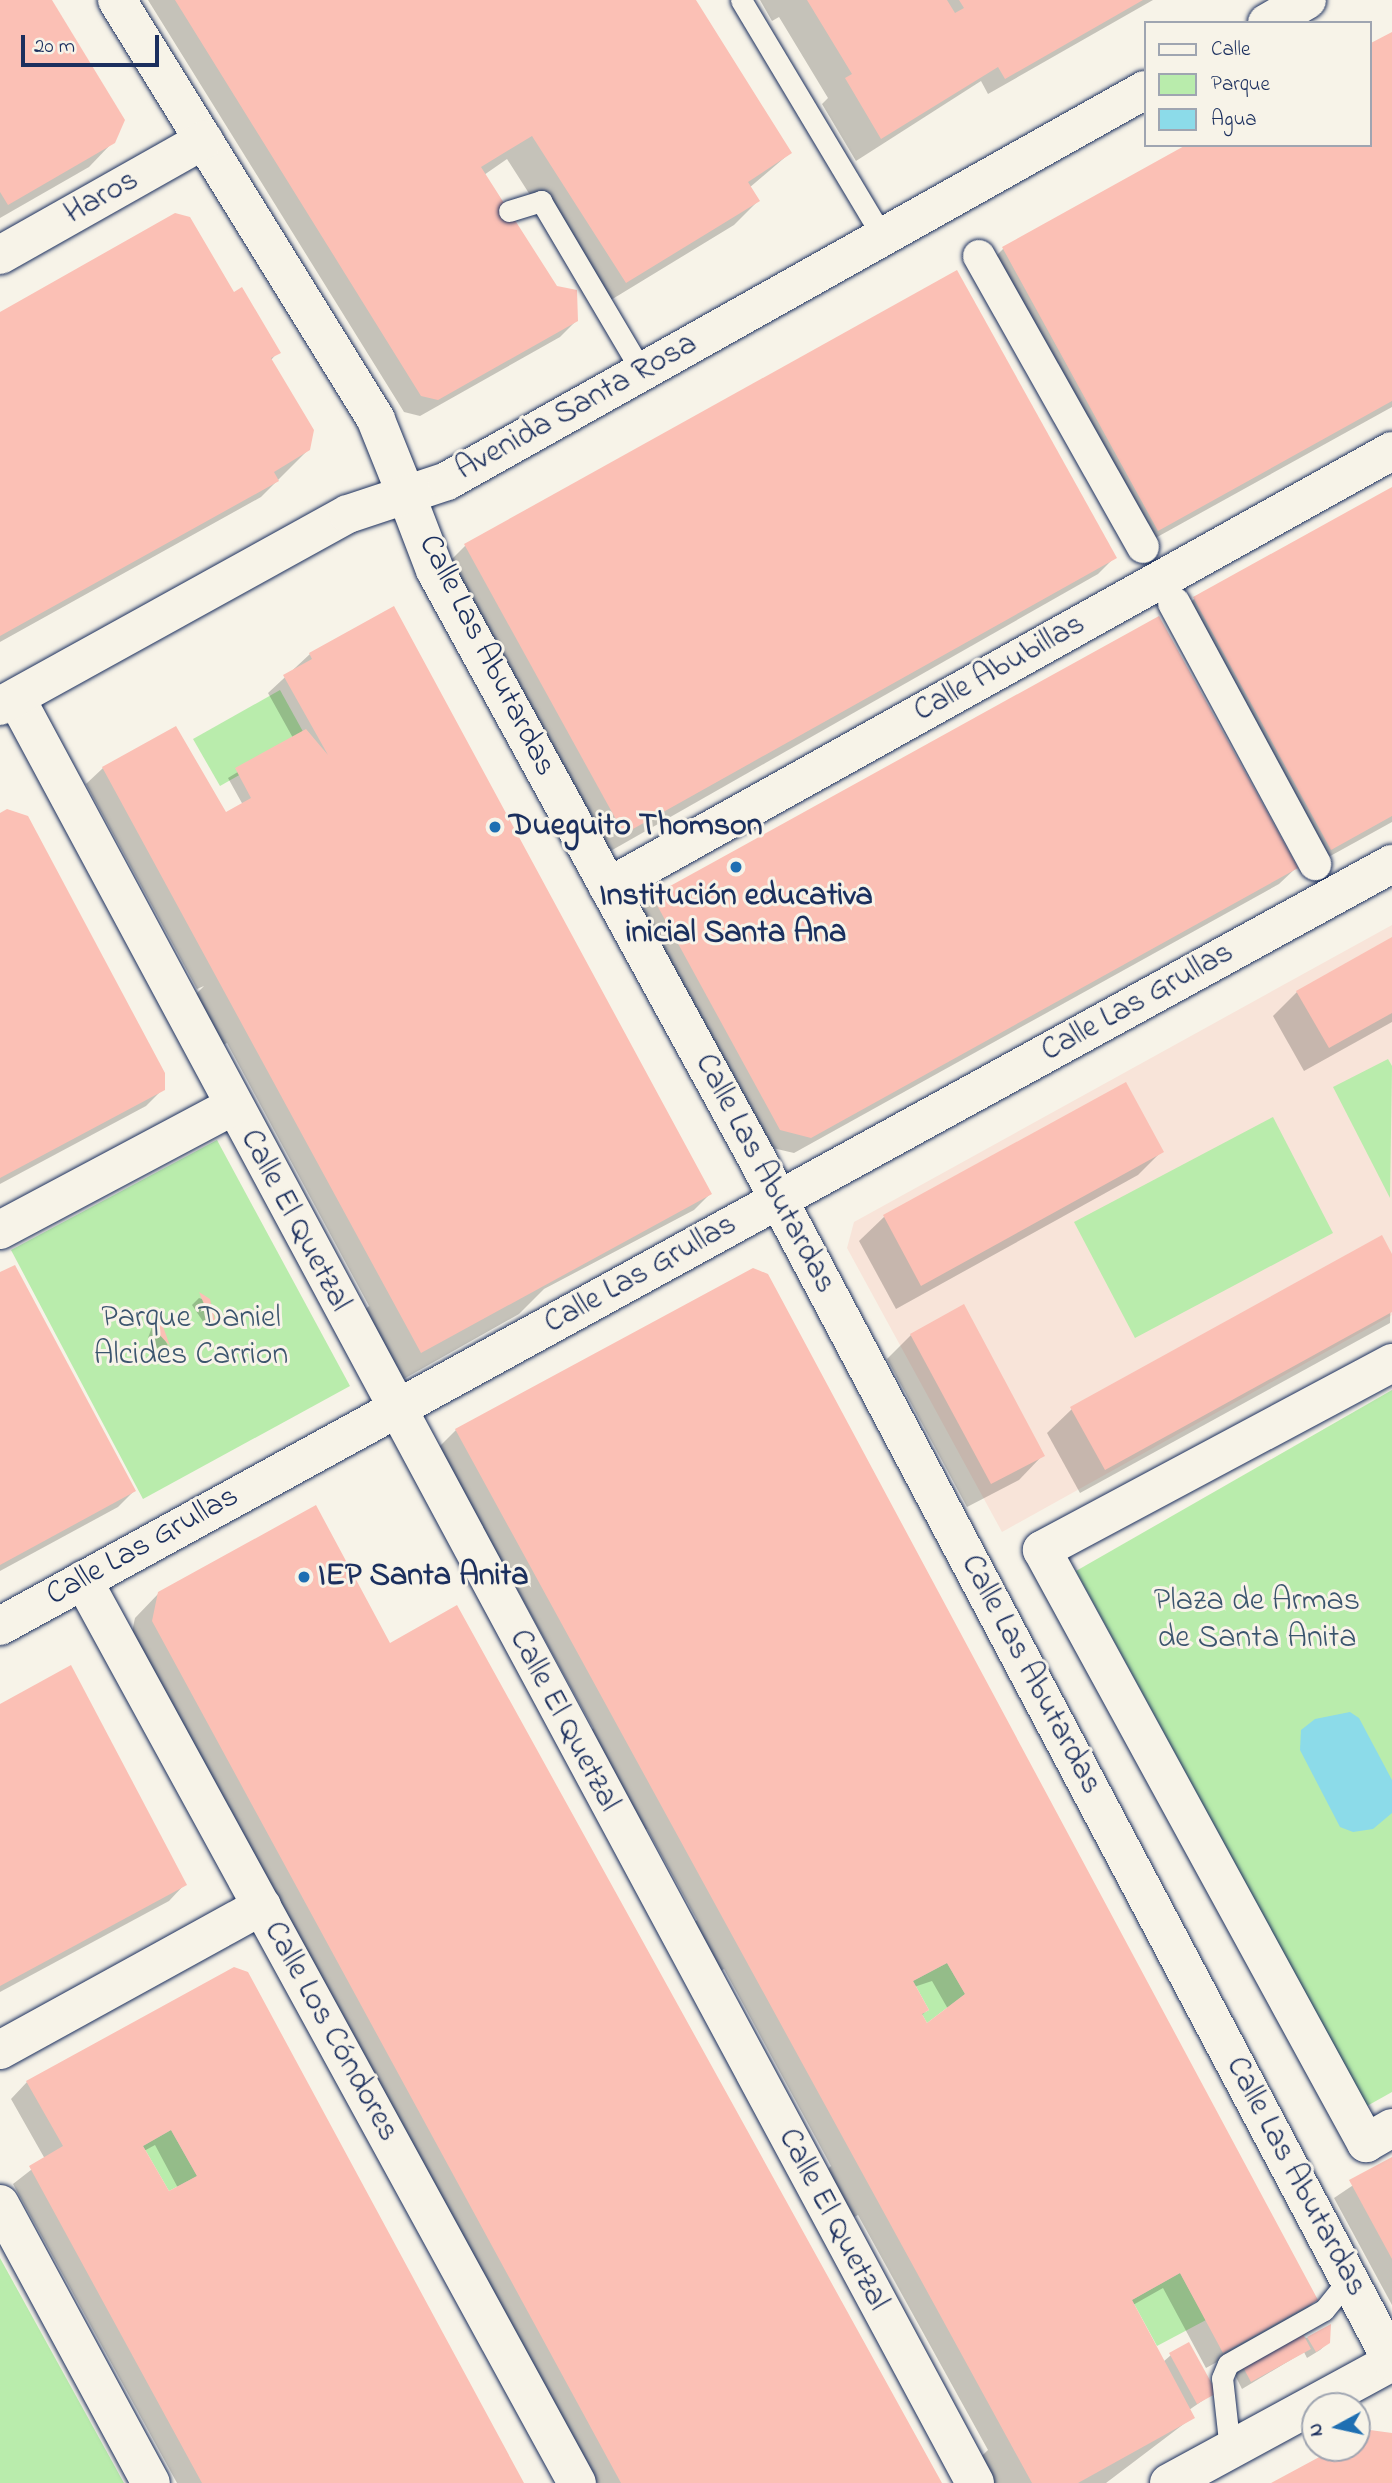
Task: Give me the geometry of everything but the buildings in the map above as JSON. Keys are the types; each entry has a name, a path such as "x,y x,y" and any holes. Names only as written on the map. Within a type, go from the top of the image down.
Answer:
{"street":[{"name":"Calle Las Abutardas","path":"117,0 376,420 435,570 779,1200 1392,2362"},
{"path":"1270,21 1307,0"},
{"name":"Avenida Santa Rosa","path":"8,702 348,514 407,497 642,372 1144,91"},
{"name":"Haros","path":"0,255 204,140"},
{"path":"979,256 1143,547"},
{"name":"Calle Abubillas","path":"608,887 1392,451"},
{"path":"1174,603 1315,864"},
{"name":"Calle El Quetzal","path":"8,702 233,1106 975,2483"},
{"name":"Calle Las Grullas","path":"0,1626 1392,864"},
{"path":"0,1230 233,1106"},
{"path":"1392,1363 1042,1550 1366,2143 1392,2128"},
{"name":"Calle Los Cóndores","path":"83,1580 577,2483"},
{"path":"0,2050 262,1906"},
{"path":"0,2204 151,2483"},
{"path":"1169,2483 1392,2362"}],"lane":[{"path":"741,0 883,237"},
{"path":"509,211 541,201 642,372"},
{"path":"1230,2450 1222,2378 1228,2364 1324,2310 1349,2280"}],"shaded area":[{"path":"1392,925 1392,1315 1002,1532 847,1248 854,1222"}],"green space":[{"path":"280,690 306,737 220,786 193,739"},
{"path":"1388,1059 1392,1066 1390,1198 1333,1087"},
{"path":"1273,1117 1333,1233 1135,1338 1074,1222"},
{"name":"Parque Daniel Alcides Carrion","path":"217,1140 350,1386 143,1499 11,1250"},
{"name":"Plaza de Armas de Santa Anita","path":"1392,1390 1392,2092 1367,2106 1076,1571"},
{"path":"947,1963 965,1994 927,2023 922,2014 929,2010 913,1981"},
{"path":"171,2130 197,2176 169,2191 143,2146"},
{"path":"0,2258 124,2483 0,2483"},
{"path":"1180,2273 1206,2320 1157,2346 1132,2300"}],"water":[{"path":"1350,1712 1359,1718 1392,1780 1392,1813 1373,1829 1353,1832 1340,1827 1300,1750 1301,1730 1315,1719"}],"place":[{"name":"Dueguito Thomson","path":"495,827"},
{"name":"Institución educativa inicial Santa Ana","path":"736,867"},
{"name":"IEP Santa Anita","path":"304,1577"}]}
